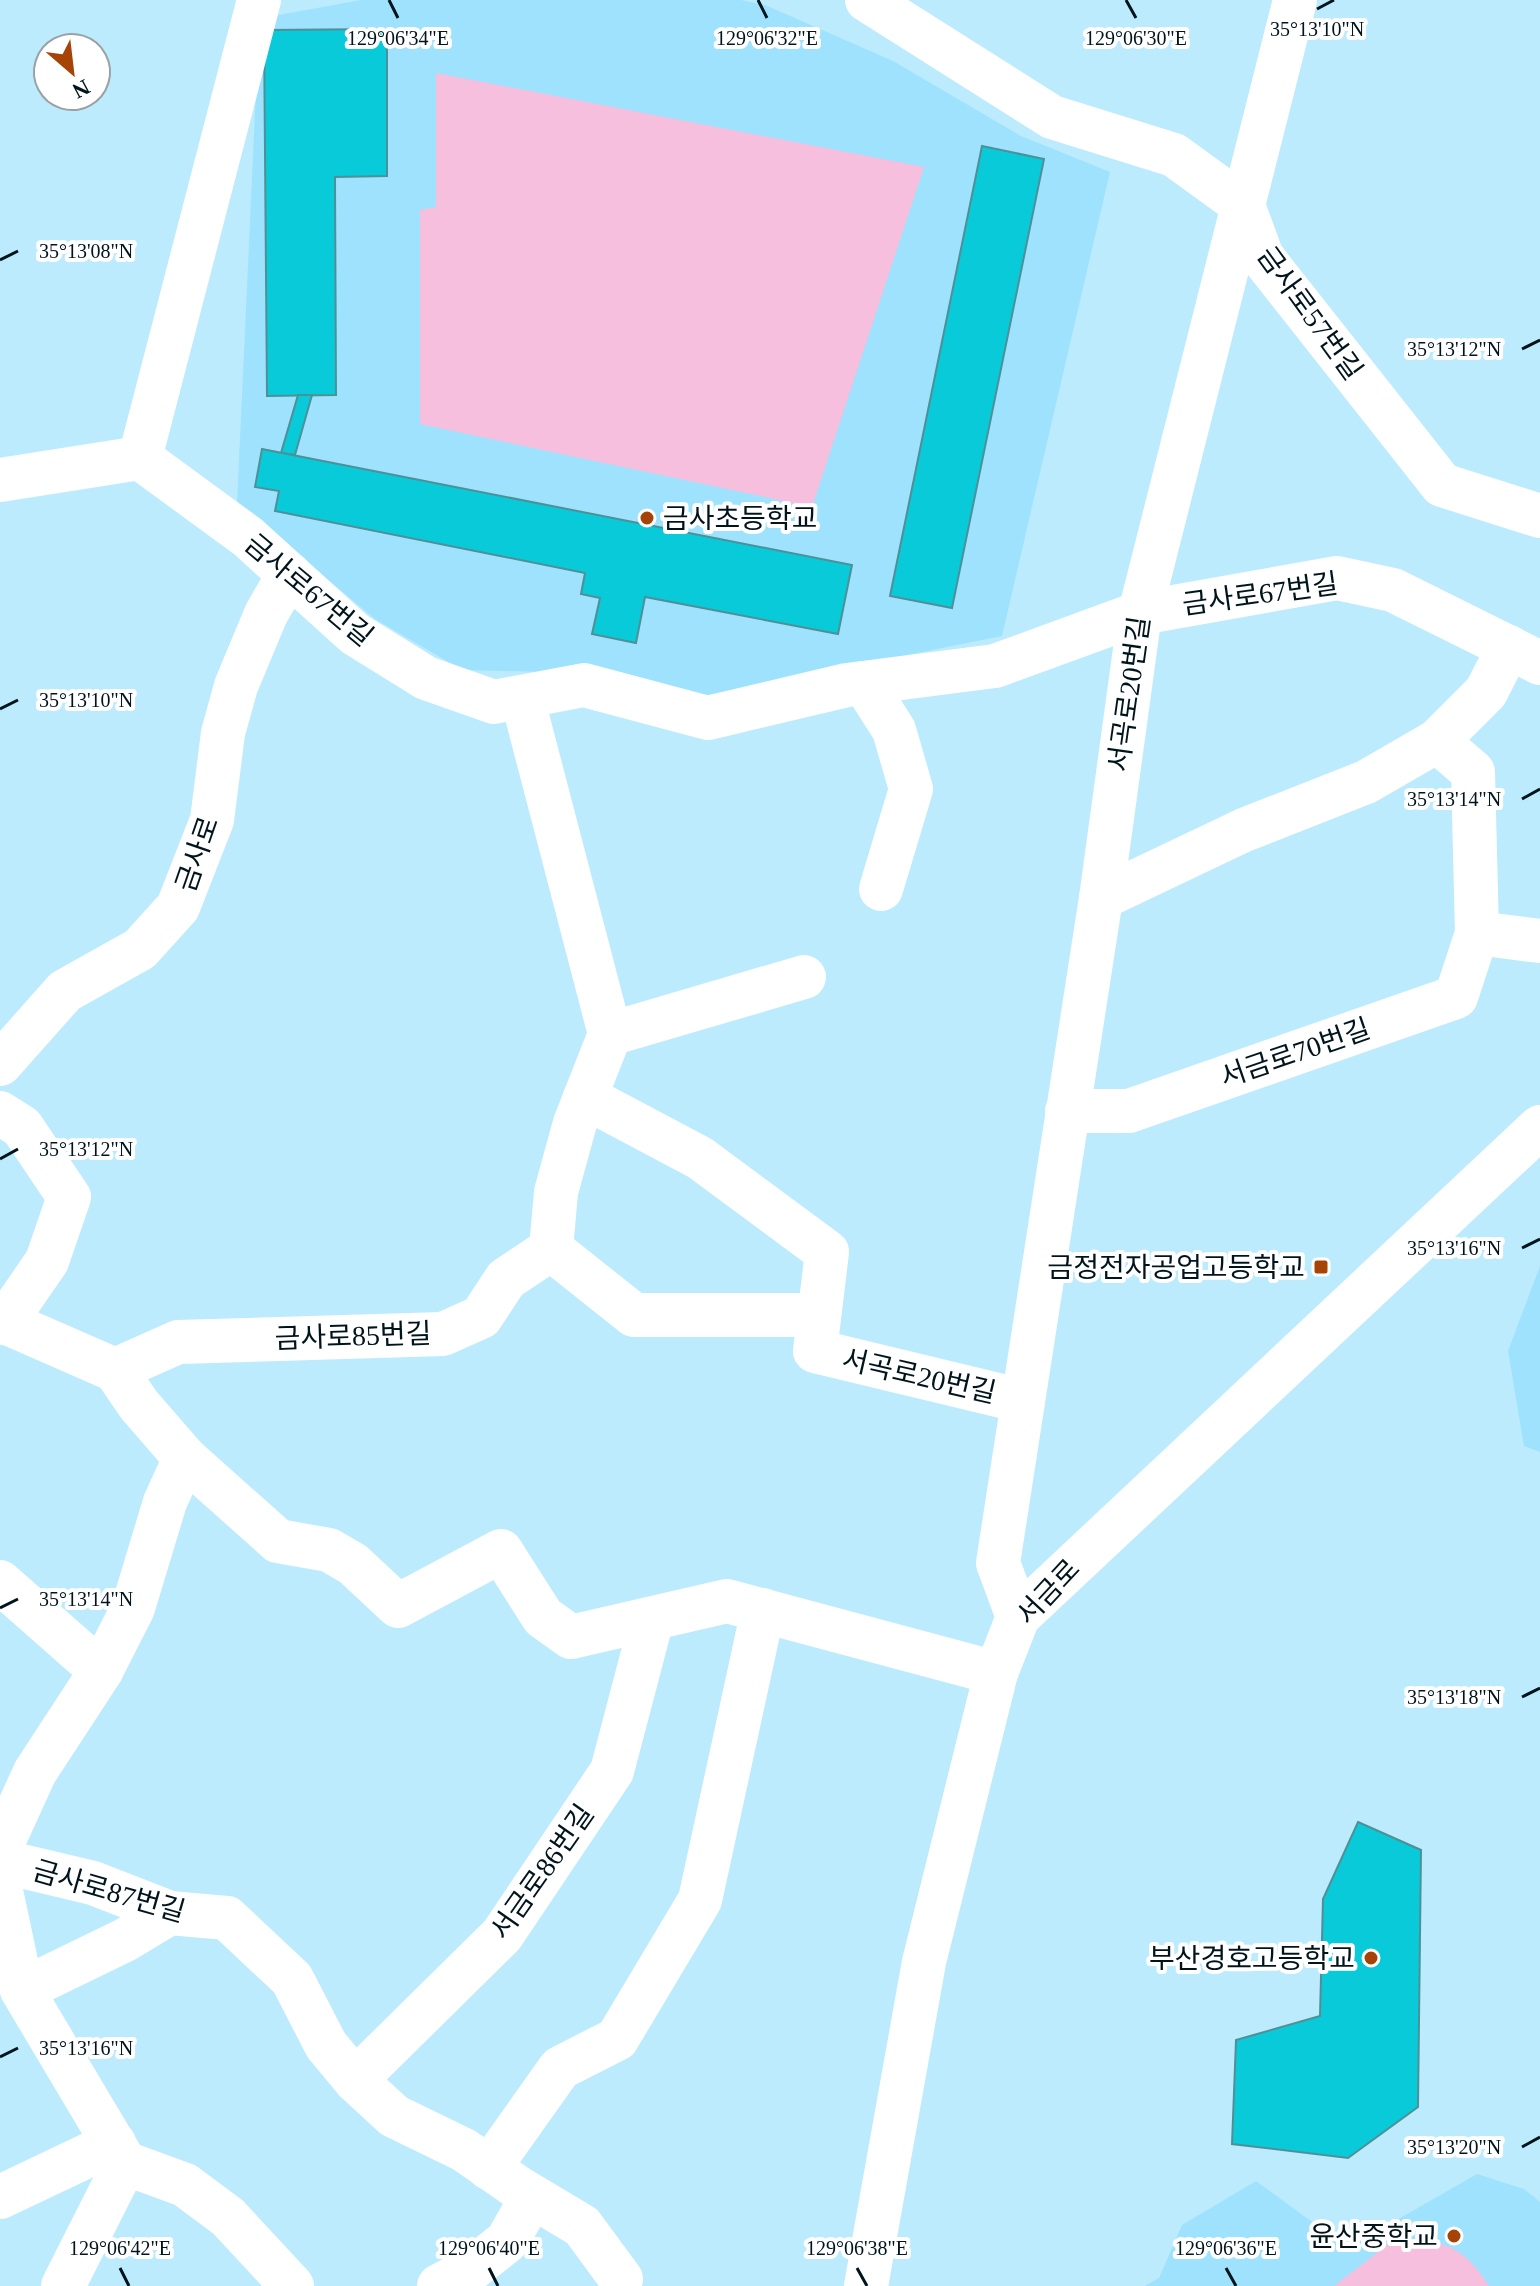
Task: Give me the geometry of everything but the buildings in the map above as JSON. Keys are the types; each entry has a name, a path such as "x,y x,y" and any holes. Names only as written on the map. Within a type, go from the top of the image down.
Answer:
{"street":[{"path":"0,480 140,458 259,0"},
{"path":"867,0 1052,117 1174,155 1243,205"},
{"name":"서곡로20번길","path":"1018,1617 998,1563 1101,898 1140,613 1295,0"},
{"name":"금사로57번길","path":"1243,205 1262,257 1442,485 1540,516"},
{"name":"금사로67번길","path":"140,458 248,537 355,634 426,678 494,702 584,685 708,718 864,683 995,666 1140,613 1337,578 1393,590 1525,655 1437,741 1366,782 1244,830 1101,898"},
{"name":"금사로","path":"0,1064 65,991 140,949 178,907 212,820 223,733 236,686 266,614 289,574"},
{"path":"864,683 894,730 911,789 881,889"},
{"path":"522,697 610,1034 585,1097 556,1192 551,1249"},
{"name":"서금로70번길","path":"1067,1111 1129,1111 1456,997 1477,933 1473,772 1437,741"},
{"path":"1477,933 1540,941"},
{"path":"610,1034 804,977"},
{"path":"585,1097 700,1158 827,1252 817,1333"},
{"path":"0,1113 22,1127 69,1197 47,1261 3,1322 115,1370 139,1405 185,1458 278,1541 329,1550 353,1564 398,1606 501,1551 543,1617 571,1637 727,1601 996,1673"},
{"name":"서금로","path":"866,2286 924,1962 996,1673 1018,1617 1540,1127"},
{"name":"서곡로20번길","path":"551,1249 634,1315 817,1333 1023,1401"},
{"name":"금사로85번길","path":"115,1370 178,1342 443,1334 481,1317 506,1279 551,1249"},
{"path":"0,1849 35,1772 101,1671 133,1608 165,1502 185,1458"},
{"path":"0,1582 101,1671"},
{"path":"489,2168 560,2068 617,2039 700,1900 763,1610"},
{"name":"서금로86번길","path":"355,2080 502,1935 612,1771 652,1619"},
{"name":"금사로87번길","path":"0,1861 93,1883 170,1913 227,1918 292,1979 326,2045 355,2080 394,2116 464,2150 532,2197 582,2226 621,2279"},
{"name":"금사로87번길","path":"0,1886 22,1990 119,2153"},
{"path":"22,1990 125,1940 170,1913"},
{"path":"63,2286 119,2153"},
{"path":"0,2197 119,2153 185,2185 228,2217 292,2286"},
{"path":"439,2286 473,2268 507,2241 532,2197"}],"shaded area":[{"name":"금사초등학교","path":"361,0 741,0 765,5 893,61 1021,136 1110,172 1002,636 702,696 547,672 462,670 375,619 237,504 257,69 268,17"},
{"path":"436,73 924,167 812,507 420,424 420,210 436,207"},
{"path":"1540,1266 1540,1452 1524,1446 1508,1351"},
{"name":"윤산중학교","path":"1477,2174 1524,2189 1540,2202 1540,2286 1145,2286 1159,2278 1182,2225 1256,2181 1348,2248"},
{"path":"1395,2239 1426,2240 1450,2247 1480,2272 1489,2286 1334,2286"}],"place":[{"name":"금사초등학교","path":"647,518"},
{"name":"금정전자공업고등학교","path":"1321,1267"},
{"name":"부산경호고등학교","path":"1371,1958"},
{"name":"윤산중학교","path":"1454,2236"}]}
